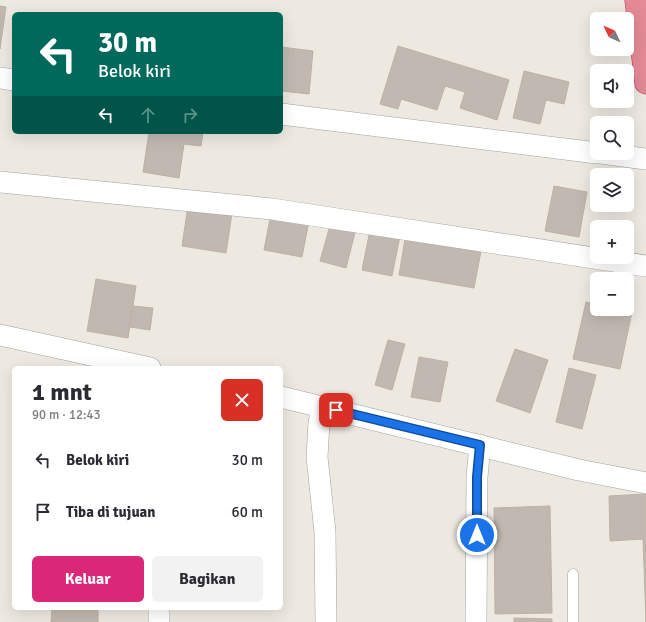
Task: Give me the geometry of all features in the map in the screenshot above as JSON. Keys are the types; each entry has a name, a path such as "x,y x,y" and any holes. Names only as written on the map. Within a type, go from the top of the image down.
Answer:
{"highway":[{"path":"636,0 646,83"}],"street":[{"path":"0,78 12,80"},
{"path":"283,114 590,152"},
{"path":"634,157 646,158"},
{"path":"0,182 272,209 646,266"},
{"path":"0,335 141,366"},
{"path":"283,398 319,423 479,460 579,470 646,483"},
{"path":"319,423 317,457 326,532 326,622"},
{"path":"476,622 479,460"},
{"path":"159,610 159,622"}],"lane":[{"path":"573,574 573,622"}],"building":[{"path":"0,6 6,7 0,49"},
{"path":"398,46 509,80 497,120 460,108 465,92 445,86 437,110 401,99 398,109 380,104"},
{"path":"283,47 313,51 309,94 283,91"},
{"path":"524,71 569,82 564,104 546,100 540,124 513,118"},
{"path":"149,134 203,134 201,146 184,144 179,178 143,172"},
{"path":"554,186 587,192 579,237 545,231"},
{"path":"188,206 232,213 226,253 182,246"},
{"path":"271,213 309,221 302,257 264,250"},
{"path":"331,222 356,229 346,268 320,261"},
{"path":"370,230 400,236 392,276 362,270"},
{"path":"406,233 482,246 474,288 399,275"},
{"path":"96,279 136,286 128,338 87,331"},
{"path":"586,302 590,303 590,316 631,316 620,369 573,359"},
{"path":"133,306 153,308 150,330 130,327"},
{"path":"388,340 405,344 392,390 375,385"},
{"path":"515,349 548,360 530,413 496,401"},
{"path":"419,357 448,362 440,402 411,397"},
{"path":"569,368 596,375 582,429 556,422"},
{"path":"646,494 646,622 643,539 610,541 609,496"},
{"path":"550,506 552,613 495,614 494,508"},
{"path":"52,610 98,610 98,622 51,622"},
{"path":"514,618 552,619 552,622 514,622"}],"route":[{"path":"336,410 480,445 477,477 477,535"}]}
